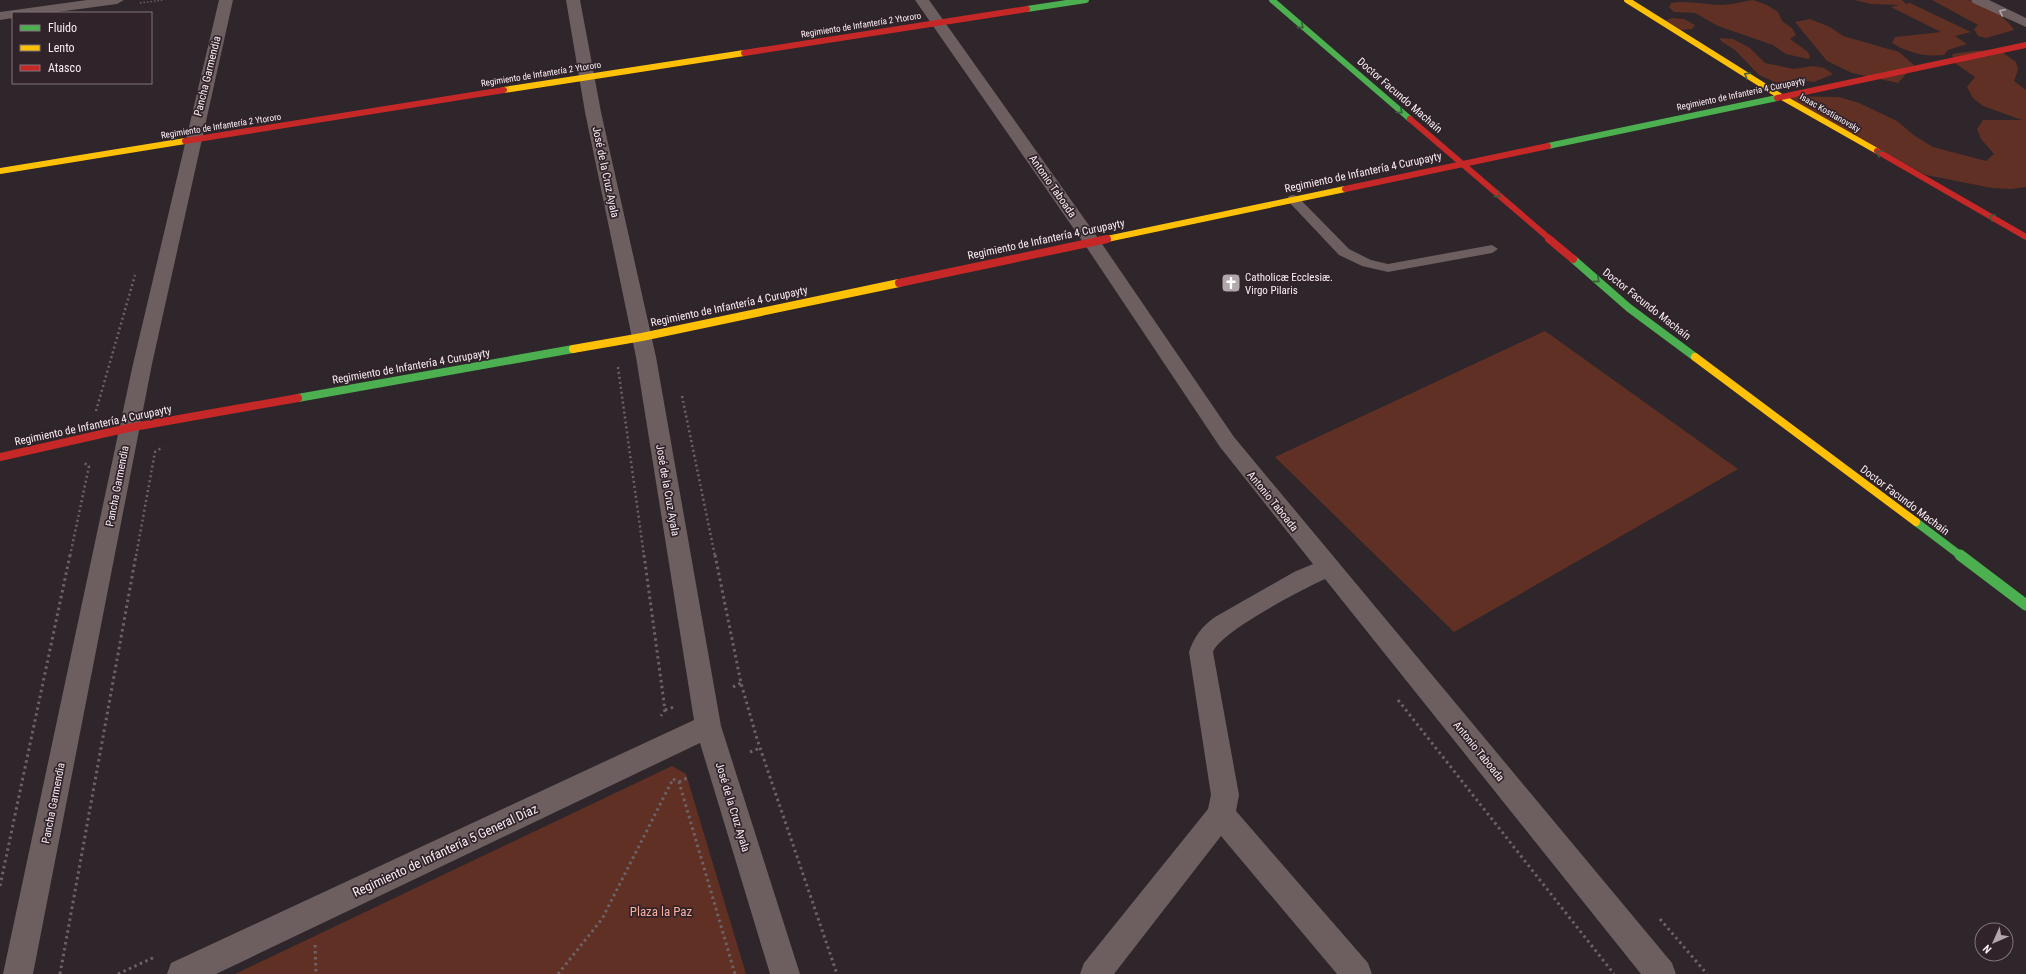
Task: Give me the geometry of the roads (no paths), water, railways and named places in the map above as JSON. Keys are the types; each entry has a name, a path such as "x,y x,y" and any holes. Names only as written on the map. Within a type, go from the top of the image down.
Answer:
{"street":[{"path":"27,12 116,0"},
{"name":"Pancha Garmendia","path":"18,974 128,428 191,141 226,0"},
{"name":"José de la Cruz Ayala","path":"573,0 587,77 642,337 708,726 785,974"},
{"name":"Antonio Taboada","path":"922,0 1092,242 1226,442 1661,974"},
{"name":"Regimiento de Infantería 2 Ytororo","path":"0,171 587,77 1086,0"},
{"name":"Doctor Facundo Machaín","path":"1272,0 1629,308 2026,605"},
{"name":"Isaac Kostianovsky","path":"1627,0 1780,96 2026,237"},
{"path":"1978,0 2026,23"},
{"path":"0,16 12,14"},
{"name":"Regimiento de Infanteria 4 Curupayty","path":"1461,163 2026,45"},
{"name":"Regimiento de Infantería 4 Curupayty","path":"0,457 128,428 642,337 1461,163"},
{"path":"1095,974 1221,815 1224,806 1224,795 1201,652 1204,642 1212,632 1224,624 1302,579 1328,568"},
{"name":"Regimiento de Infantería 5 General Díaz","path":"182,974 708,726"},
{"path":"1221,815 1357,974"}],"lane":[{"path":"1293,199 1344,252 1367,263 1388,268 1492,249"}],"place":[{"name":"Catholicæ Ecclesiæ. Virgo Pilaris","path":"1231,283"}],"park label":[{"name":"Plaza la Paz","path":"661,911"}]}
